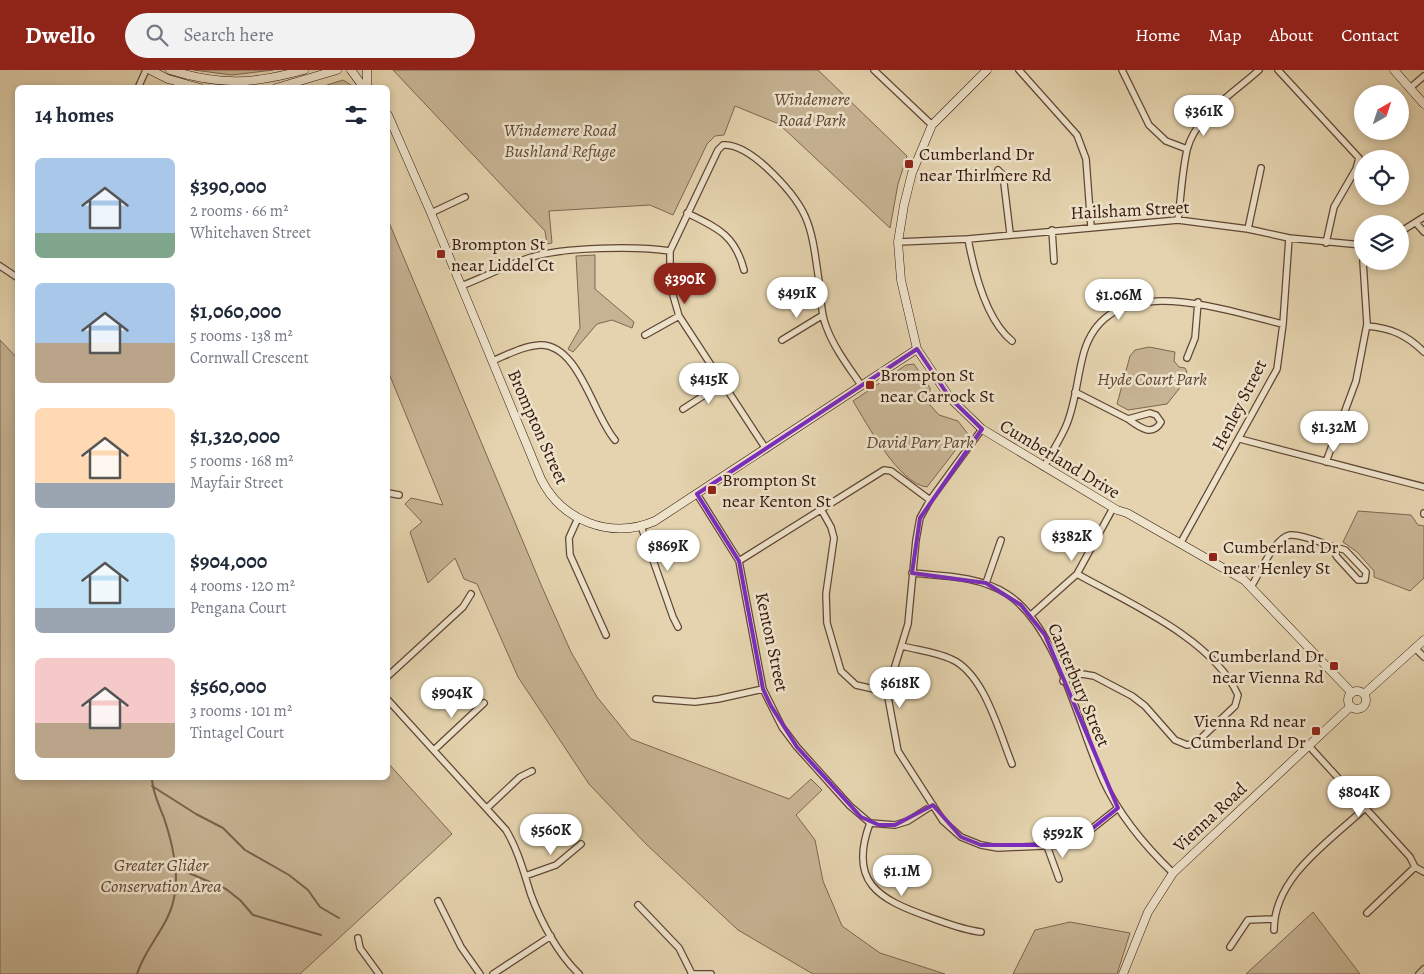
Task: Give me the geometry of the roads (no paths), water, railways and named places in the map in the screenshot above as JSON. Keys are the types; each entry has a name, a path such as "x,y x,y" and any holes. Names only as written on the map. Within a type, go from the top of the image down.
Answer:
{"street":[{"path":"139,85 146,70"},
{"path":"150,70 168,79 189,85"},
{"path":"170,70 222,82 271,79 304,70"},
{"path":"286,85 337,70"},
{"path":"351,70 363,85"},
{"path":"365,85 367,70"},
{"path":"874,70 932,125"},
{"name":"Cumberland Drive","path":"987,70 932,125 912,172 900,222 898,242 901,280 916,349 950,398 982,429 1113,508 1127,513 1252,587 1336,679 1352,693"},
{"path":"1019,70 1078,135 1086,158 1091,227"},
{"path":"1122,70 1149,125 1166,141 1187,149"},
{"path":"1178,220 1187,149 1200,123 1259,70"},
{"path":"1278,70 1359,158 1356,169 1334,207 1326,243"},
{"path":"1394,70 1424,104"},
{"path":"1410,88 1424,76"},
{"name":"Brompton Street","path":"390,121 462,286 544,485 558,503 578,518 610,528 642,526 655,521 916,349"},
{"path":"766,449 679,316 670,285 670,251 718,150 723,146 733,146 757,159 789,189 799,202 812,236 823,315 834,345 861,385"},
{"path":"1248,229 1261,168"},
{"path":"998,170 1003,175 1010,233"},
{"path":"431,213 465,198"},
{"path":"687,213 718,228 740,252 744,270"},
{"path":"1409,227 1424,217"},
{"name":"Hailsham Street","path":"898,242 968,239 1010,233 1178,220 1248,229 1289,238 1354,245"},
{"path":"1416,223 1424,232"},
{"path":"1052,230 1054,261"},
{"name":"Henley Street","path":"1180,544 1240,439 1277,369 1283,324 1289,238"},
{"path":"968,239 975,276 1001,332 1012,341"},
{"path":"462,286 532,257 550,253 648,248 670,251"},
{"path":"0,266 15,276"},
{"path":"1326,462 1356,381 1367,326 1364,270"},
{"path":"1044,467 1066,425 1076,392 1084,351 1092,335 1107,316 1131,304 1164,301 1198,302 1283,324"},
{"path":"1187,358 1194,338 1198,302"},
{"path":"782,340 823,315"},
{"path":"645,335 679,316"},
{"path":"1367,326 1386,328 1402,334 1424,352"},
{"path":"492,361 533,346 547,345 562,351 571,361 602,423 615,440"},
{"path":"683,410 723,383"},
{"path":"1076,392 1128,419 1142,429 1150,430 1155,428 1160,422 1156,415 1150,413 1128,419"},
{"path":"982,429 930,500 920,518 912,573 908,624 887,692 898,750 943,821 961,837 981,845 998,848 1064,846 1079,839 1118,808"},
{"path":"1240,439 1424,487"},
{"path":"739,561 822,511 884,470 891,471 930,500"},
{"path":"390,493 399,495"},
{"name":"Kenton Street","path":"698,494 739,561 763,689 782,727 797,747 850,806 870,823"},
{"path":"1031,615 1077,574 1113,508"},
{"path":"822,511 831,527 834,538 826,594 827,623 839,666 848,680 856,686 887,692"},
{"path":"578,518 569,538 570,555 606,635"},
{"path":"642,526 672,617 678,627"},
{"path":"1252,587 1277,543 1284,536 1294,535 1345,550 1366,572 1365,580 1358,580 1337,558 1331,546"},
{"path":"986,583 1001,540"},
{"name":"Canterbury Street","path":"912,573 963,577 986,583 1007,594 1031,615 1044,635 1098,768 1118,808 1173,873"},
{"path":"1063,681 1082,674 1094,676 1145,706 1175,740 1186,745 1196,743 1235,706 1238,695 1234,685 1200,647 1180,631 1077,574"},
{"path":"390,674 463,607 471,594"},
{"path":"1364,694 1424,640"},
{"path":"902,646 950,658 964,666 977,681 1012,764"},
{"path":"1415,648 1424,657"},
{"path":"656,699 695,702 718,700 763,689"},
{"path":"1359,692 1364,694 1365,703 1362,708 1356,709 1351,706 1348,701 1352,693 1359,692"},
{"path":"390,702 487,808 514,843 532,897 551,936 579,974"},
{"path":"434,750 484,703"},
{"name":"Vienna Road","path":"1123,974 1148,912 1173,873 1351,706"},
{"path":"1308,746 1410,857 1415,867 1424,872"},
{"path":"487,808 520,777 532,771"},
{"path":"933,805 908,821 895,825 870,823 862,844 865,874 873,887 884,898 898,906 959,928 981,932"},
{"path":"1274,930 1277,903 1294,874 1365,808"},
{"path":"525,876 556,865 582,844"},
{"path":"1047,846 1059,879"},
{"path":"1367,913 1415,867"},
{"path":"438,901 461,947 480,974"},
{"path":"638,905 679,948 692,974 711,974"},
{"path":"1230,947 1248,920 1274,919"},
{"path":"493,974 551,936"},
{"path":"358,938 360,948 377,972 369,974"},
{"path":"1419,974 1424,969"}],"waterway":[{"path":"137,974 145,955 167,918 176,888 176,868 172,847 164,818 154,793 152,780"},
{"path":"152,786 196,814 223,828 245,850 289,875 308,890 320,907 339,918"},
{"path":"176,863 189,873 226,889 240,900 253,915 321,935"}],"place":[{"name":"Cumberland Dr near Thirlmere Rd","path":"909,164"},
{"name":"Brompton St near Liddel Ct","path":"441,254"},
{"name":"Brompton St near Carrock St","path":"870,385"},
{"name":"Brompton St near Kenton St","path":"712,490"},
{"name":"Cumberland Dr near Henley St","path":"1213,557"},
{"name":"Cumberland Dr near Vienna Rd","path":"1334,666"},
{"name":"Vienna Rd near Cumberland Dr","path":"1316,731"}],"park label":[{"name":"Windemere Road Park","path":"812,109"},
{"name":"Windemere Road Bushland Refuge","path":"560,140"},
{"name":"Hyde Court Park","path":"1152,379"},
{"name":"David Parr Park","path":"920,442"},
{"name":"Greater Glider Conservation Area","path":"161,875"}]}
